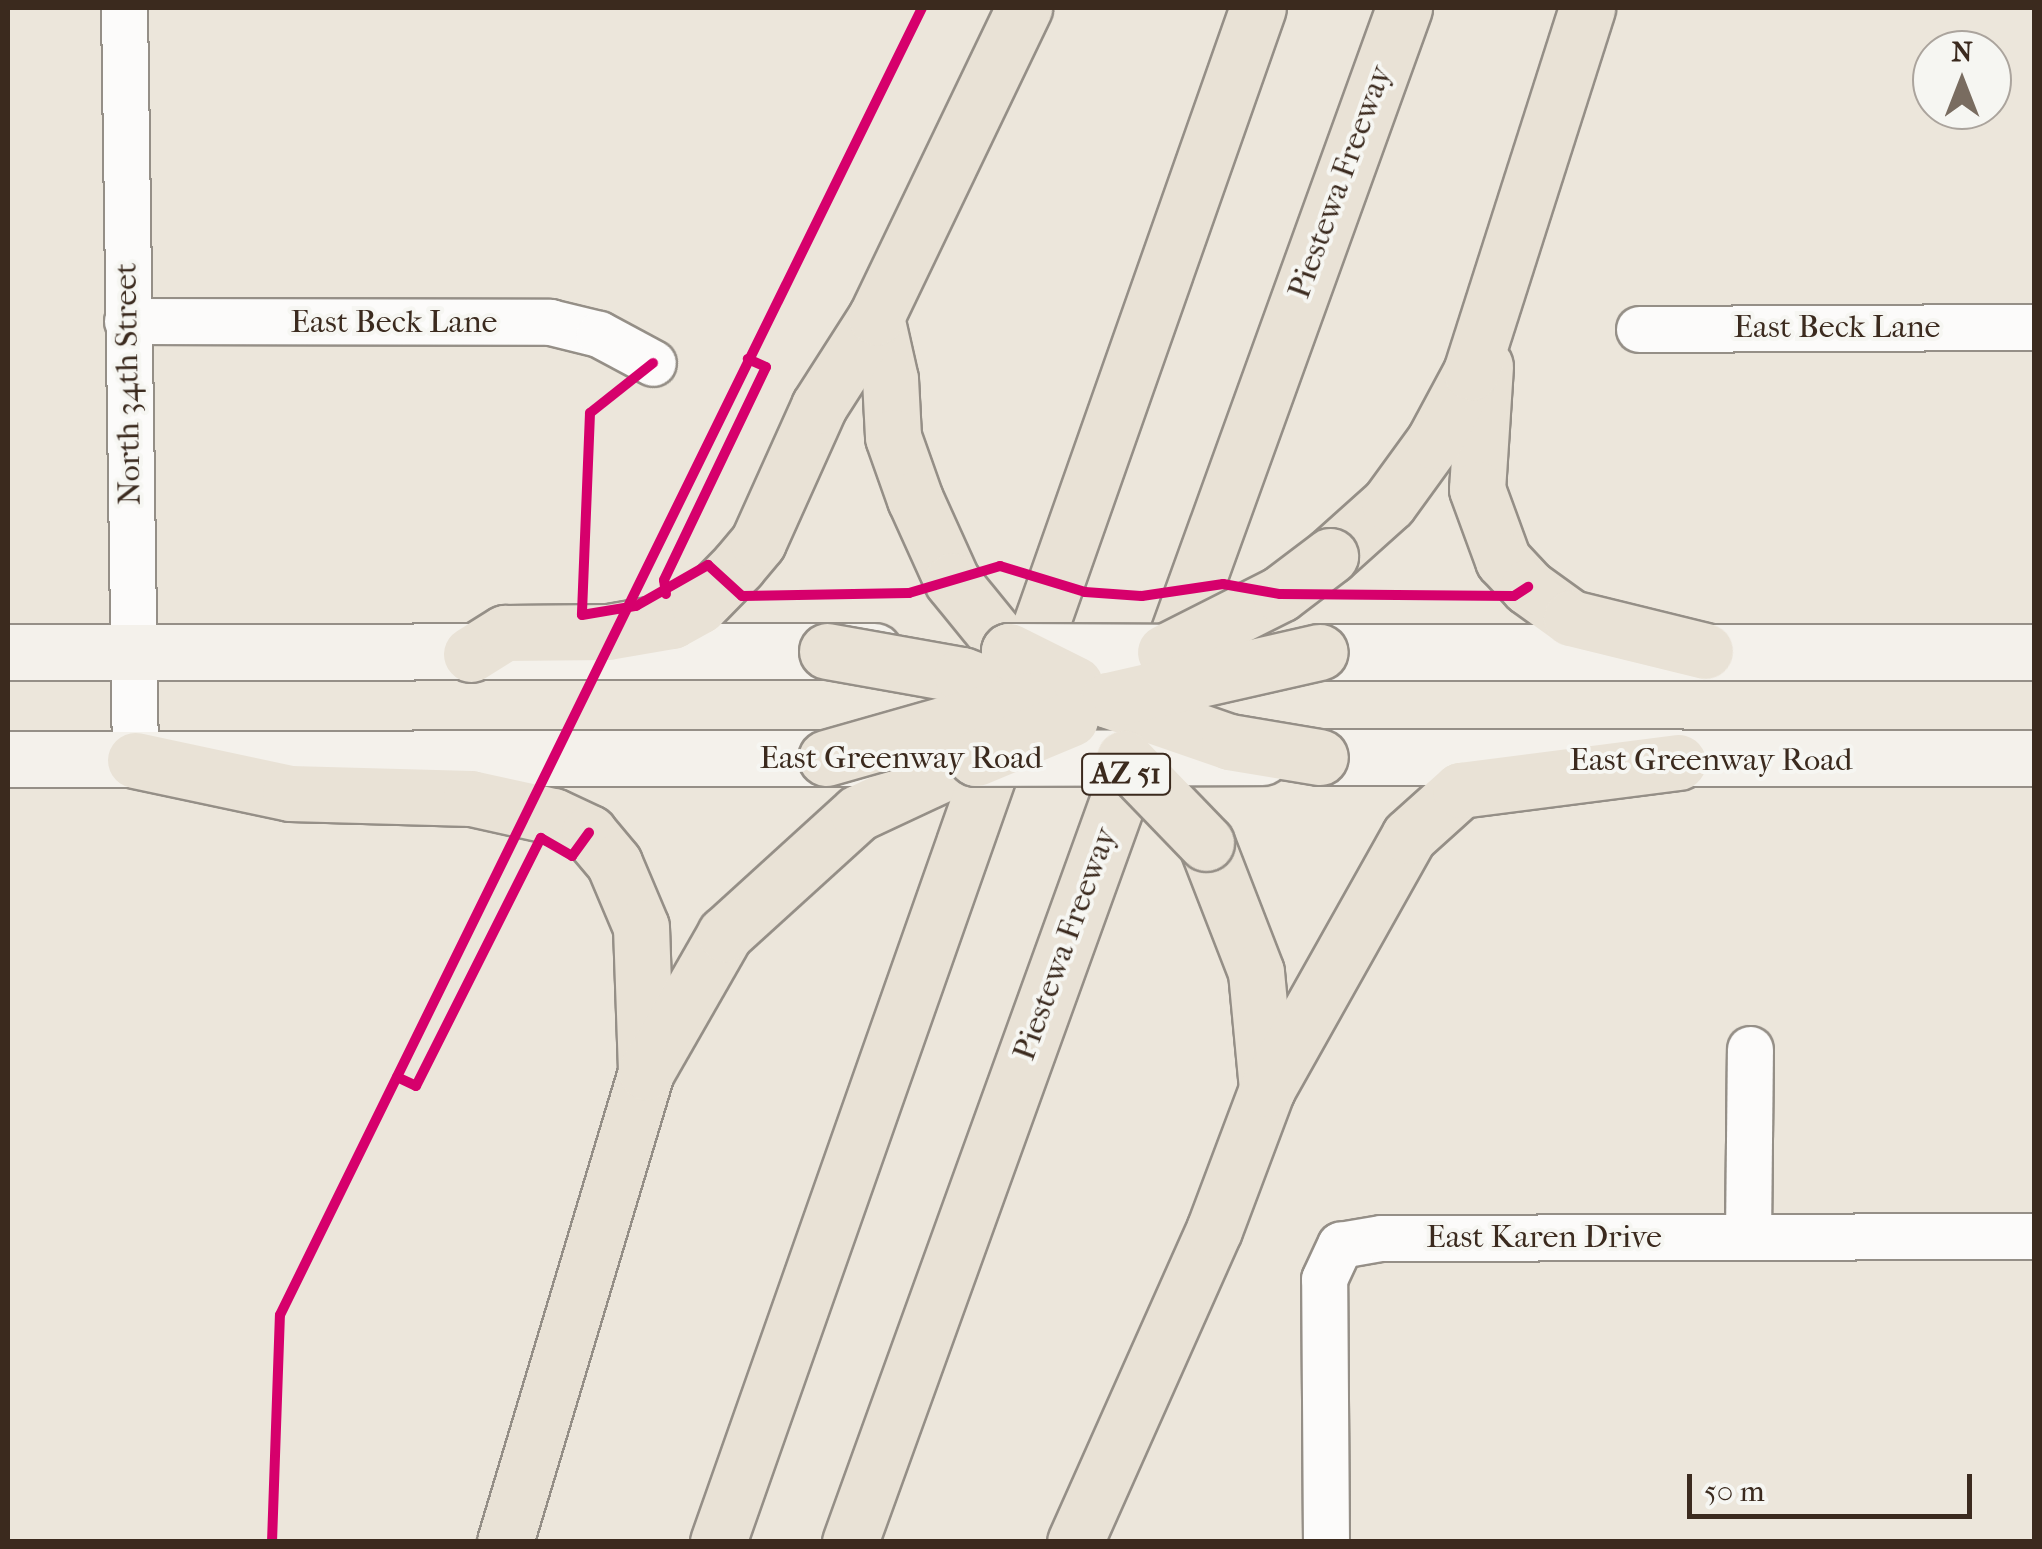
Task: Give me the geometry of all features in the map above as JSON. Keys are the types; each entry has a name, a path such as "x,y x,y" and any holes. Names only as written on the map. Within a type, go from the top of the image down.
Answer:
{"highway":[{"path":"471,654 505,634 608,632 672,621 698,606 758,542 819,406 876,318 1024,8"},
{"path":"718,1542 1258,8"},
{"name":"Piestewa Freeway","path":"850,1542 1404,8"},
{"path":"826,758 1058,691 1165,652 1280,594 1330,556 1388,503 1434,441 1492,319 1587,8"},
{"path":"876,318 890,379 893,437 952,581 1206,843 1256,972 1268,1089"},
{"path":"1492,319 1477,489 1503,560 1571,618 1705,651"},
{"path":"827,651 1058,691 1229,742 1320,757"},
{"path":"505,1542 646,1072 726,934 842,824 976,758 1058,691 1320,652"},
{"path":"135,760 290,793 500,803 552,816 588,833 614,863 642,927 646,1072"},
{"path":"1074,1542 1214,1230 1268,1089 1409,836 1460,790 1678,762"}],"main road":[{"path":"8,652 827,651"},
{"path":"1058,691 1165,652 2034,652"},
{"name":"East Greenway Road","path":"8,759 1320,757 1678,762 2034,758"}],"street":[{"name":"North 34th Street","path":"124,8 135,760"},
{"name":"East Beck Lane","path":"128,320 550,322 599,334 652,363"},
{"name":"East Beck Lane","path":"1639,329 2034,327"},
{"path":"1748,1236 1750,1050"},
{"name":"East Karen Drive","path":"1326,1542 1324,1279 1340,1245 1381,1238 2034,1236"}],"cycle path":[{"path":"272,1542 280,1315 922,8"},
{"path":"666,594 664,580 766,367 748,359"},
{"path":"653,363 590,413 582,615 636,606 708,565 742,596 909,593 1000,566 1085,592 1142,596 1223,584 1280,594 1514,596 1528,587"},
{"path":"397,1077 416,1086 541,838 572,856 589,833"}]}
